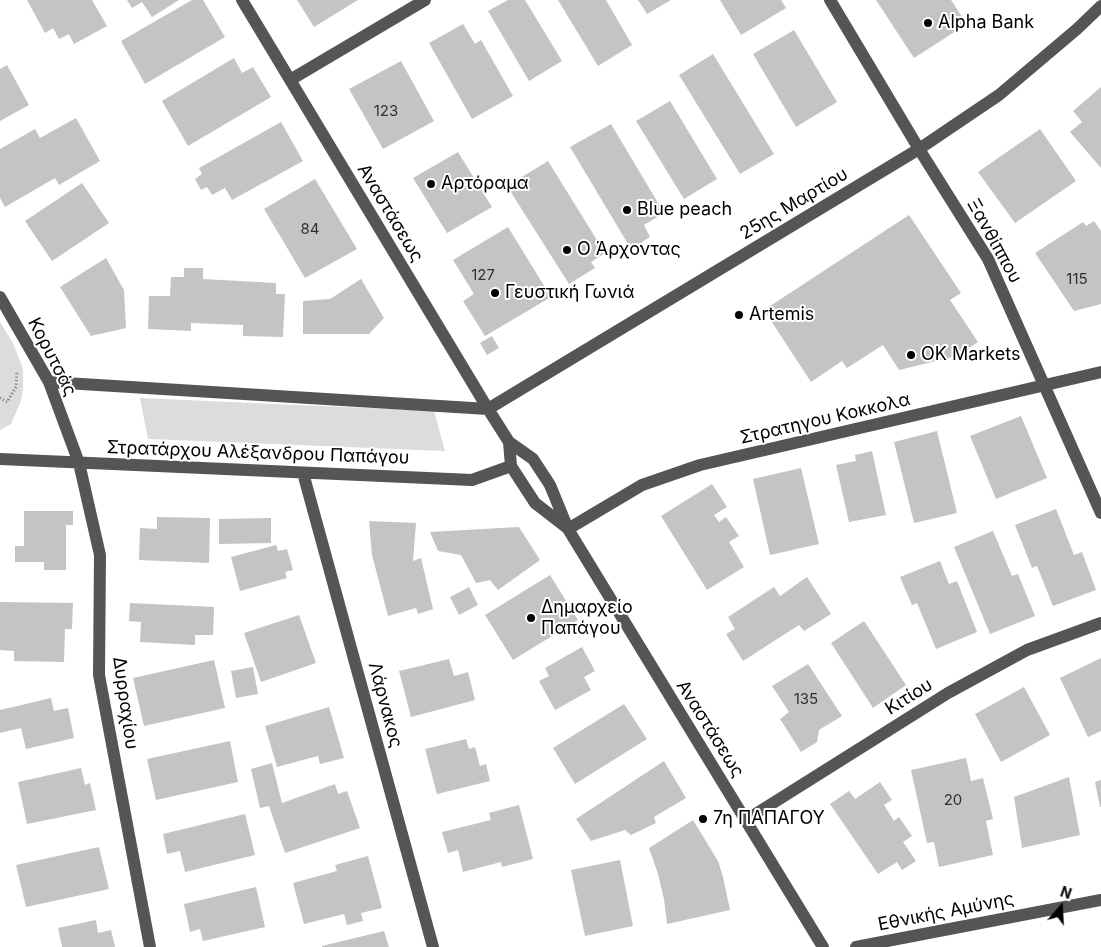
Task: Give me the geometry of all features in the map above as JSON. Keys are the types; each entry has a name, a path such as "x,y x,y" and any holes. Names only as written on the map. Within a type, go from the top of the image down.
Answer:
{"street":[{"name":"Αναστάσεως","path":"242,0 488,409 510,442 533,459 550,485 568,528 823,947"},
{"path":"290,80 424,0"},
{"name":"Ξανθίππου","path":"830,0 988,259 1101,513"},
{"name":"25ης Μαρτίου","path":"488,409 920,149 999,95 1077,29 1101,6"},
{"name":"Κορυτσάς","path":"0,296 49,382 78,463"},
{"name":"Στρατηγου Κοκκολα","path":"568,528 642,484 700,465 1101,372"},
{"path":"49,382 488,409"},
{"name":"Αναστάσεως","path":"510,442 512,466 536,503 568,528"},
{"name":"Στρατάρχου Αλέξανδρου Παπάγου","path":"0,459 472,480 512,466"},
{"name":"Δυρραχίου","path":"78,463 100,555 99,675 150,947"},
{"name":"Λάρνακος","path":"304,473 433,947"},
{"name":"Κιτίου","path":"746,820 957,688 1027,650 1101,623"},
{"name":"Εθνικής Αμύνης","path":"856,947 1101,900"}],"path":[{"path":"0,398 7,402 16,387 16,372 38,362"}],"shaded area":[{"path":"0,322 13,343 23,369 23,388 21,401 11,424 0,430"},
{"path":"140,398 434,411 445,451 148,439"}],"building":[{"path":"27,0 92,0 107,26 74,44 69,34 59,39 53,28 45,33"},
{"path":"127,0 179,0 152,17 142,2 132,8"},
{"path":"192,0 203,0 225,37 145,84 121,41"},
{"path":"297,0 358,0 314,27"},
{"path":"508,0 525,0 562,61 529,81 488,11"},
{"path":"558,0 606,0 632,45 598,66"},
{"path":"638,0 671,0 647,14"},
{"path":"720,0 781,0 786,8 741,35"},
{"path":"876,0 951,0 967,24 914,58"},
{"path":"463,24 475,44 481,40 513,96 472,119 429,43"},
{"path":"794,30 837,102 796,127 753,54"},
{"path":"713,54 774,154 740,174 679,75"},
{"path":"234,58 242,73 253,67 271,97 188,146 162,101"},
{"path":"401,61 434,121 383,149 349,89"},
{"path":"7,65 29,105 0,121 0,69"},
{"path":"1101,87 1101,168 1070,132 1082,122 1073,111"},
{"path":"670,101 717,179 684,199 636,121"},
{"path":"76,118 100,161 59,185 55,178 5,207 0,198 0,149 35,129 40,138"},
{"path":"281,122 303,161 232,200 225,188 212,195 207,187 201,190 195,179 202,174 199,168"},
{"path":"611,124 664,213 644,225 650,237 631,249 570,147"},
{"path":"1040,129 1076,181 1015,223 978,172"},
{"path":"458,152 492,207 447,233 413,178"},
{"path":"548,161 605,253 591,262 595,268 569,284 507,186"},
{"path":"315,179 357,249 305,278 264,209"},
{"path":"82,183 109,223 52,261 25,221"},
{"path":"909,215 961,293 950,300 978,342 957,356 899,370 883,345 847,368 842,361 811,382 764,310"},
{"path":"1094,221 1101,231 1101,304 1074,311 1035,253 1083,222 1086,226"},
{"path":"508,227 551,297 485,336 463,301 474,294 453,260"},
{"path":"106,258 124,290 126,328 91,336 60,287"},
{"path":"184,268 203,268 203,279 276,283 276,294 285,294 283,337 243,336 243,325 191,323 191,331 148,329 149,296 170,296 171,277 184,277"},
{"path":"361,279 384,318 369,334 303,334 303,301 330,299"},
{"path":"492,336 499,348 487,355 480,343"},
{"path":"1021,416 1047,478 996,499 970,436"},
{"path":"937,431 957,513 914,523 894,442"},
{"path":"872,451 886,515 849,522 836,465 856,461 855,455"},
{"path":"801,468 819,544 770,555 753,479"},
{"path":"712,484 727,507 714,515 719,522 726,517 739,536 729,542 744,567 707,590 661,516"},
{"path":"1056,509 1074,555 1082,552 1096,590 1053,606 1037,566 1032,568 1015,525"},
{"path":"24,511 73,511 73,525 66,525 66,570 44,570 44,562 15,562 15,546 24,546"},
{"path":"157,517 210,518 209,563 139,560 140,528 157,529"},
{"path":"271,518 271,543 219,544 219,519"},
{"path":"369,521 416,523 413,561 421,558 433,609 418,614 416,608 388,616 372,555"},
{"path":"519,527 540,560 498,590 490,580 476,583 461,555 438,551 430,532"},
{"path":"993,531 1012,576 1018,574 1035,616 990,634 954,547"},
{"path":"276,545 278,551 287,549 293,570 285,572 287,578 240,591 231,557"},
{"path":"940,561 949,584 957,581 977,632 936,649 917,603 912,605 900,577"},
{"name":"Δημαρχείο Παπάγου","path":"550,575 578,620 513,660 485,615"},
{"path":"807,577 831,614 804,631 799,625 743,661 726,634 735,629 728,617 774,587 780,596"},
{"path":"469,587 478,605 459,615 450,597"},
{"path":"0,602 73,603 72,629 65,629 64,662 14,661 14,651 0,650"},
{"path":"130,603 214,607 213,635 195,635 195,645 140,642 141,622 129,621"},
{"path":"299,615 316,663 261,682 244,633"},
{"path":"864,621 906,685 873,708 831,643"},
{"path":"582,647 595,671 584,677 591,690 555,710 539,681 549,676 545,668"},
{"path":"1101,658 1101,731 1088,737 1060,678"},
{"path":"449,659 454,676 468,672 475,700 411,717 399,671"},
{"path":"214,660 225,708 144,726 133,678"},
{"path":"808,664 842,716 819,730 817,742 801,752 780,719 789,712 772,686"},
{"path":"253,667 258,694 236,698 231,671"},
{"path":"1024,687 1050,735 1001,762 975,714"},
{"path":"51,698 54,711 68,708 74,738 26,749 21,728 0,733 0,710"},
{"path":"624,704 647,739 575,784 553,748"},
{"path":"329,707 344,758 320,764 318,756 277,767 265,726"},
{"path":"466,739 469,749 475,747 480,766 486,764 490,781 437,794 425,749"},
{"path":"230,741 238,782 156,800 147,759"},
{"path":"966,758 971,781 983,778 993,819 986,821 993,855 939,867 934,842 927,843 911,770"},
{"path":"664,761 686,798 654,817 656,823 631,835 625,830 591,841 576,819"},
{"path":"272,763 282,803 335,784 338,794 347,791 360,828 285,853 269,806 260,808 251,769"},
{"path":"81,768 85,785 90,783 96,810 27,824 18,782"},
{"path":"1069,777 1080,835 1022,848 1014,797"},
{"path":"1101,780 1101,807 1100,807 1095,782"},
{"path":"880,782 892,800 884,805 894,821 899,817 912,836 903,842 916,861 902,870 897,862 878,874 830,804 849,791 855,799"},
{"path":"519,805 533,859 502,867 501,862 463,872 458,850 448,853 442,832 491,820 489,813"},
{"path":"245,814 255,855 185,872 180,851 167,854 163,834"},
{"path":"693,820 718,861 730,910 667,924 664,899 649,848"},
{"path":"99,847 109,889 26,907 16,865"},
{"path":"368,856 382,908 361,913 363,921 347,925 344,914 304,924 293,883 337,871 335,865"},
{"path":"620,860 633,926 585,936 571,870"},
{"path":"256,887 265,927 203,941 200,929 190,932 184,904"},
{"path":"96,920 98,933 111,930 115,947 62,947 58,928"},
{"path":"384,931 389,947 322,947 322,946"}],"place":[{"name":"Alpha Bank","path":"928,23"},
{"name":"Αρτόραμα","path":"431,184"},
{"name":"Blue peach","path":"627,210"},
{"name":"Ο Άρχοντας","path":"567,250"},
{"name":"Γευστική Γωνιά","path":"495,293"},
{"name":"Artemis","path":"739,315"},
{"name":"OK Markets","path":"911,355"},
{"name":"Δημαρχείο Παπάγου","path":"531,618"},
{"name":"7η ΠΑΠΑΓΟΥ","path":"703,819"}]}
